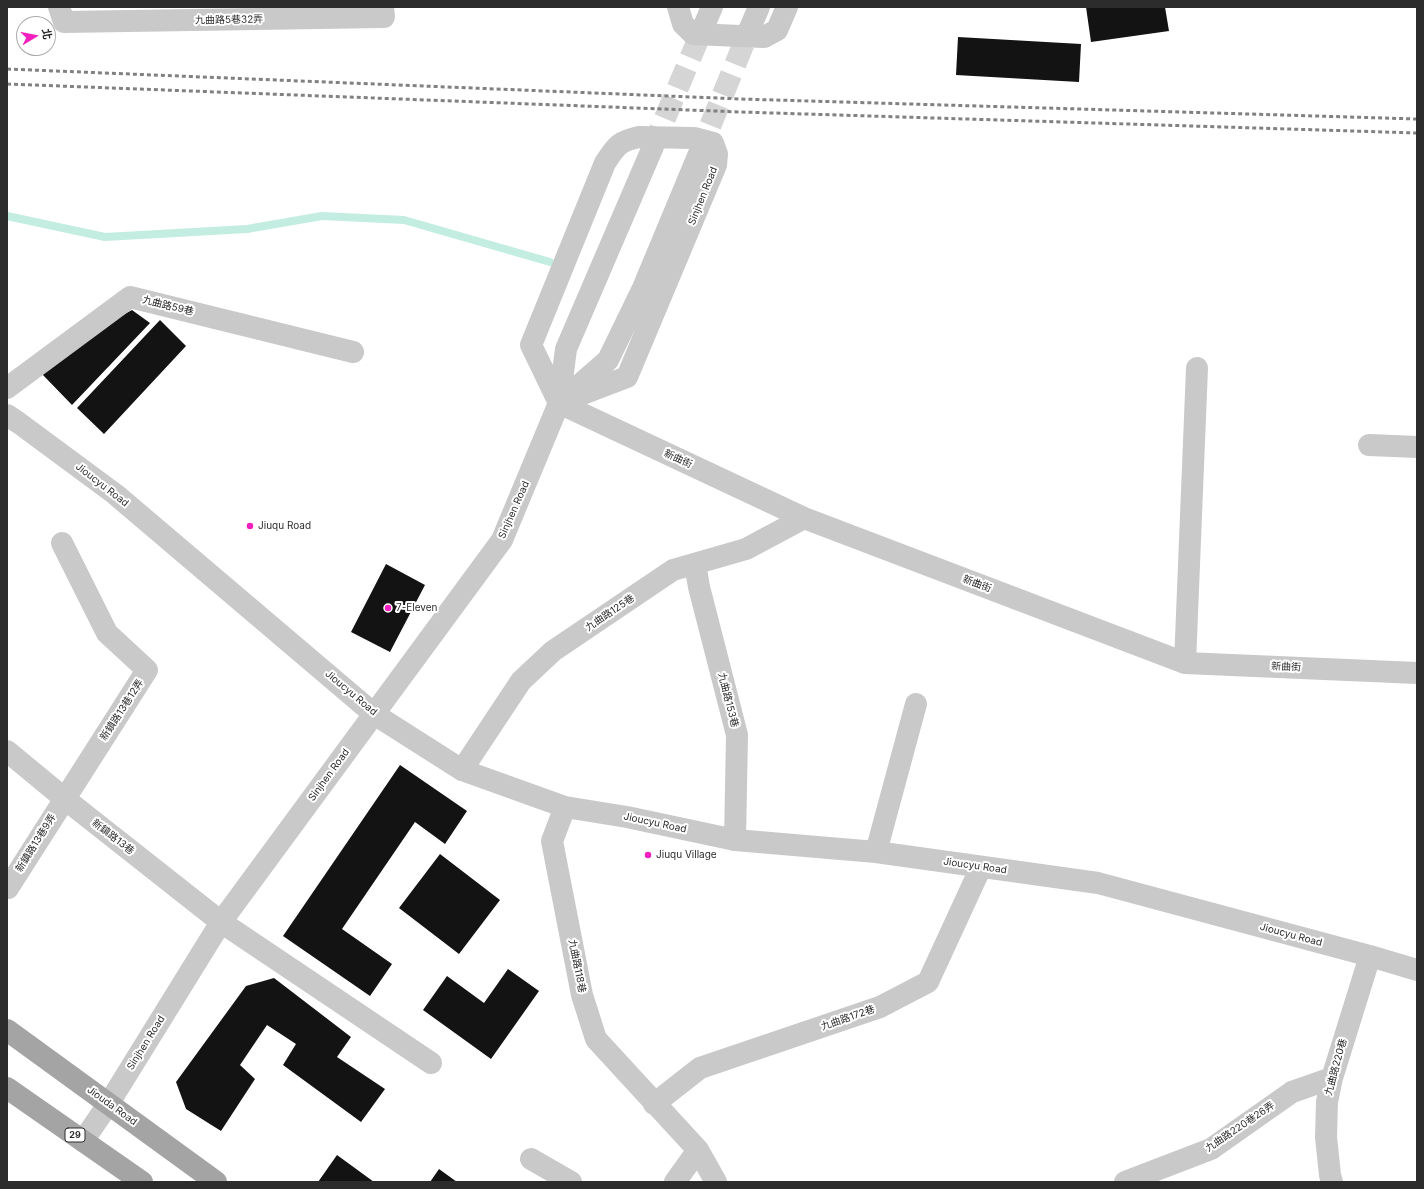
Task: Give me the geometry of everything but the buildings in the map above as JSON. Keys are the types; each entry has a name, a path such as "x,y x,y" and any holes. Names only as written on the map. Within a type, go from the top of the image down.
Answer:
{"main road":[{"name":"Jiouda Road","path":"7,1030 216,1182"},
{"name":"29","path":"7,1088 142,1182"}],"street":[{"name":"九曲路5巷32弄","path":"61,15 384,17 383,7"},
{"path":"678,7 683,24 693,34 764,37 777,30 787,7"},
{"path":"703,28 712,7"},
{"path":"750,28 759,7"},
{"name":"Sinjhen Road","path":"639,137 694,138 713,143 717,154 716,165 627,377 560,403 531,345 605,163 614,148 626,139 639,137"},
{"name":"Sinjhen Road","path":"83,1141 109,1103 221,922 502,540 560,403 566,349 652,149"},
{"name":"Sinjhen Road","path":"560,403 608,360 643,288 698,156"},
{"name":"九曲路59巷","path":"7,388 130,297 353,352"},
{"path":"1185,663 1197,368"},
{"name":"新曲街","path":"560,403 804,518 1185,663 1417,673"},
{"name":"Jioucyu Road","path":"7,415 115,494 374,714 462,770 564,807 627,817 734,840 876,852 1098,883 1417,970"},
{"path":"1369,445 1417,447"},
{"name":"九曲路125巷","path":"462,770 521,681 554,651 673,570 746,549 804,518"},
{"name":"新鎮路13巷12弄","path":"62,543 107,633 147,670 65,799"},
{"name":"九曲路153巷","path":"695,564 699,588 737,735 734,840"},
{"path":"876,852 916,704"},
{"name":"新鎮路13巷","path":"7,751 65,799 221,922 431,1063"},
{"name":"新鎮路13巷9弄","path":"8,888 65,799"},
{"name":"九曲路118巷","path":"564,807 552,841 582,995 596,1039 654,1104"},
{"name":"九曲路172巷","path":"654,1104 700,1068 880,1007 928,982 981,867"},
{"name":"九曲路220巷","path":"1332,1182 1326,1137 1327,1102 1332,1078 1370,956"},
{"name":"九曲路220巷26弄","path":"1125,1182 1211,1149 1292,1092 1332,1078"},
{"path":"654,1104 698,1150 716,1182"},
{"path":"675,1182 698,1150"},
{"path":"531,1159 571,1182"}],"waterway":[{"path":"7,216 105,237 247,229 322,216 404,220 550,262"}],"tunnel":[{"path":"652,149 703,28"},
{"path":"698,156 750,28"}],"railway":[{"path":"7,69 741,99 1417,119"},
{"path":"7,84 741,112 1417,133"}],"place":[{"name":"Jiuqu Road","path":"250,526"},
{"name":"7-Eleven","path":"388,608"},
{"name":"Jiuqu Village","path":"648,855"}]}
